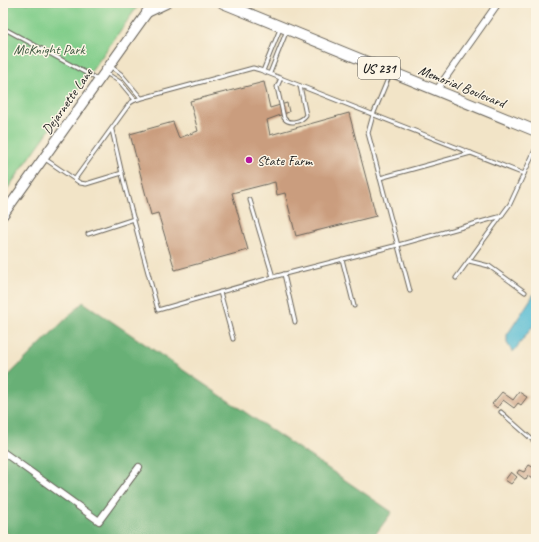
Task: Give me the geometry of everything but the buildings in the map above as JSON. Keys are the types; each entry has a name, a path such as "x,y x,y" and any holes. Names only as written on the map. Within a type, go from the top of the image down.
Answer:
{"main road":[{"path":"147,9 166,3"},
{"name":"Memorial Boulevard","path":"223,3 391,73 536,130"},
{"name":"Dejarnette Lane","path":"3,215 104,73 147,9"}],"street":[{"path":"436,91 498,3"},
{"path":"3,452 99,522 139,467"}],"lane":[{"path":"3,28 104,73 120,82 135,100"},
{"path":"263,71 284,28"},
{"path":"270,73 284,28"},
{"path":"75,179 112,130 130,103 141,98 253,68 270,73 524,174"},
{"path":"104,73 121,74 141,98"},
{"path":"391,73 373,115 368,133 410,290"},
{"path":"281,78 277,87 284,118 290,123 303,119 306,116 300,86"},
{"path":"112,130 158,310 273,277 398,245 502,216"},
{"path":"456,278 510,204 536,148"},
{"path":"380,178 471,153"},
{"path":"44,158 80,183 86,184 122,173"},
{"path":"250,200 273,277"},
{"path":"88,234 134,219"},
{"path":"342,259 354,306"},
{"path":"469,261 488,266 525,292"},
{"path":"284,274 295,322"},
{"path":"220,292 233,339"},
{"path":"501,412 536,444"}],"green space":[{"name":"McKnight Park","path":"3,3 140,3 3,195"},
{"path":"83,302 392,512 372,539 15,539 3,530 3,381"}],"water":[{"path":"536,291 536,322 514,351 512,351 507,343 507,335"}],"place":[{"name":"State Farm","path":"249,160"}]}
